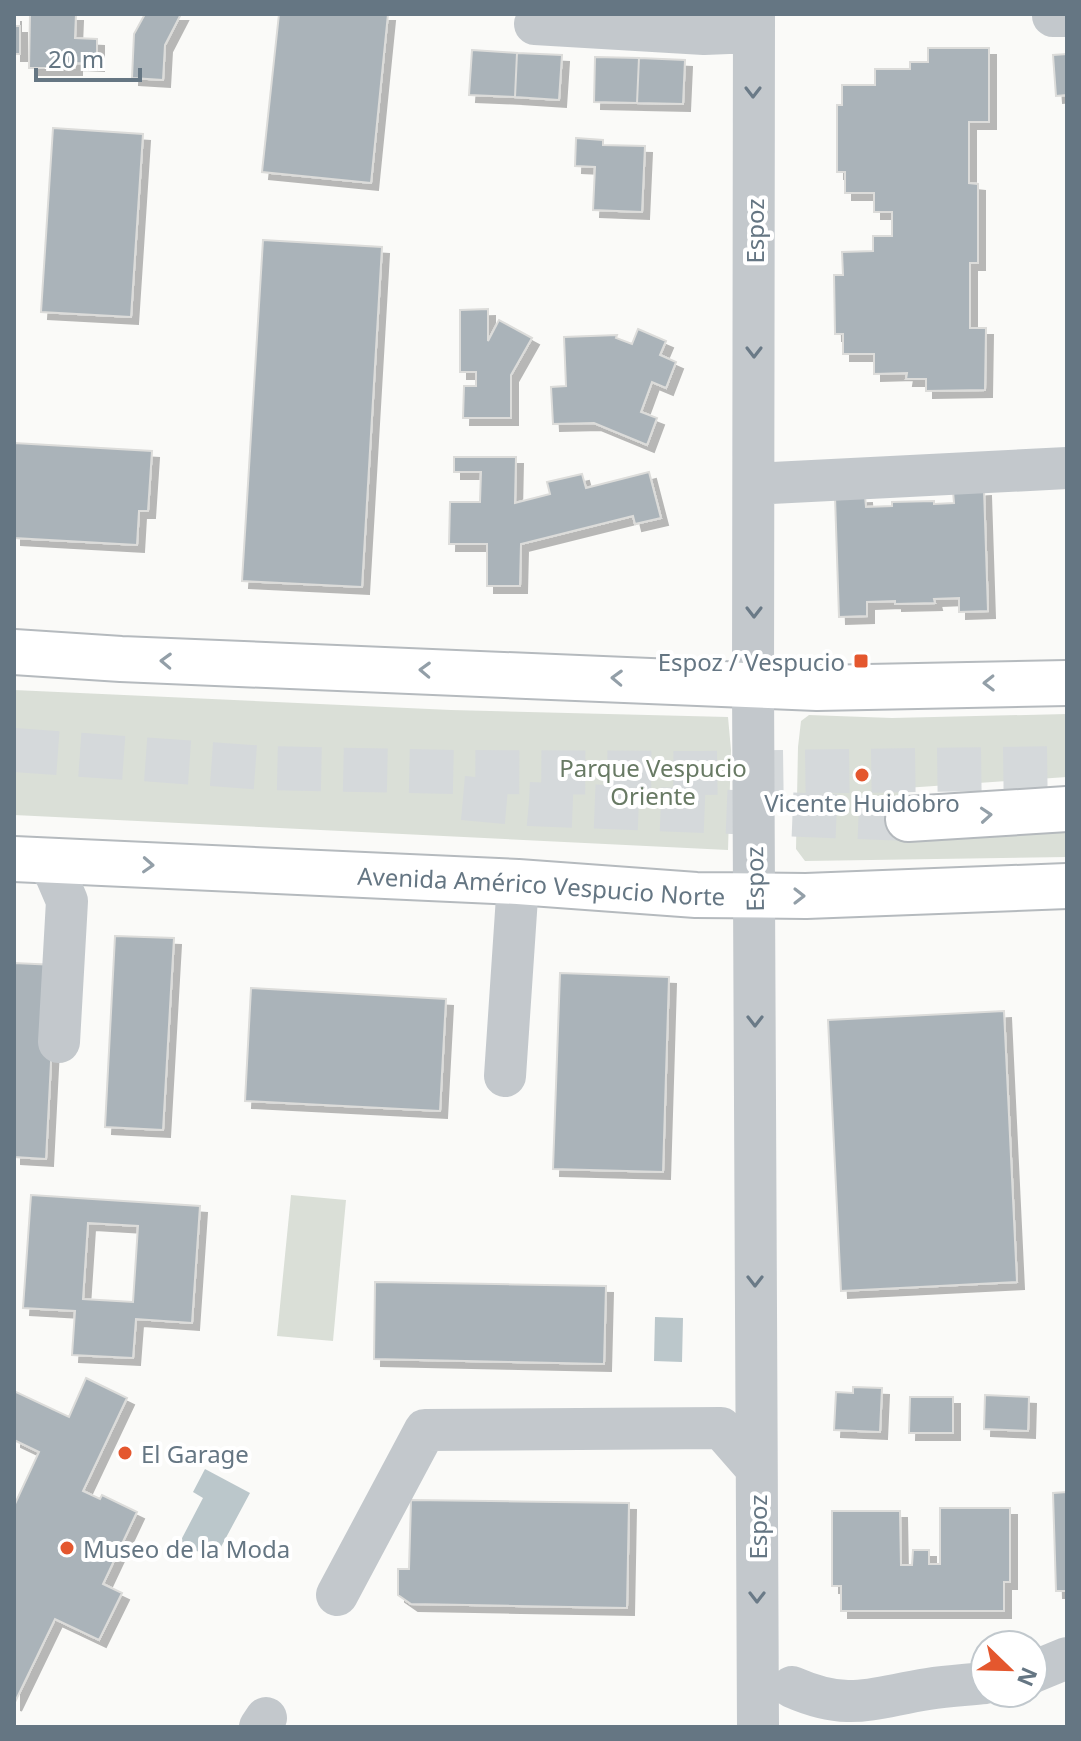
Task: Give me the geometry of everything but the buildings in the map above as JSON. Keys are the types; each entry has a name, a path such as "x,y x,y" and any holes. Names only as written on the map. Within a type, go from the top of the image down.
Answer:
{"main road":[{"path":"14,652 817,688 1067,683"},
{"path":"908,819 1067,809"},
{"name":"Avenida Américo Vespucio Norte","path":"28,860 518,882 696,895 907,894 1067,886"}],"street":[{"name":"Espoz","path":"535,24 704,34 754,23 756,1468 775,1686 758,1727"},
{"path":"754,484 1067,468"},
{"path":"28,860 55,873 67,901 59,1042"},
{"path":"67,901 85,874 97,863"},
{"path":"505,1076 518,882"},
{"path":"721,1428 755,1373"},
{"path":"337,1595 425,1430 721,1428 756,1468"},
{"path":"775,1686 846,1703 969,1685"}],"green space":[{"name":"Parque Vespucio Oriente","path":"14,690 451,710 728,717 731,750 728,850 14,815"},
{"name":"Parque Vespucio Oriente","path":"1067,714 1067,777 905,788 904,827 1067,818 1067,857 805,861 796,849 798,747 801,721 809,715 892,718"},
{"path":"291,1195 346,1200 333,1341 277,1336"}],"shaded area":[{"path":"655,1317 683,1318 682,1362 654,1361"},
{"path":"205,1469 250,1493 214,1560 180,1542 203,1498 193,1492"}],"tunnel":[{"path":"14,750 266,768 454,772 701,773 1067,768"},
{"path":"463,798 529,804 908,819"}],"place":[{"name":"Espoz / Vespucio","path":"861,661"},
{"name":"Vicente Huidobro","path":"862,775"},
{"name":"El Garage","path":"125,1453"},
{"name":"Museo de la Moda","path":"67,1548"}]}
